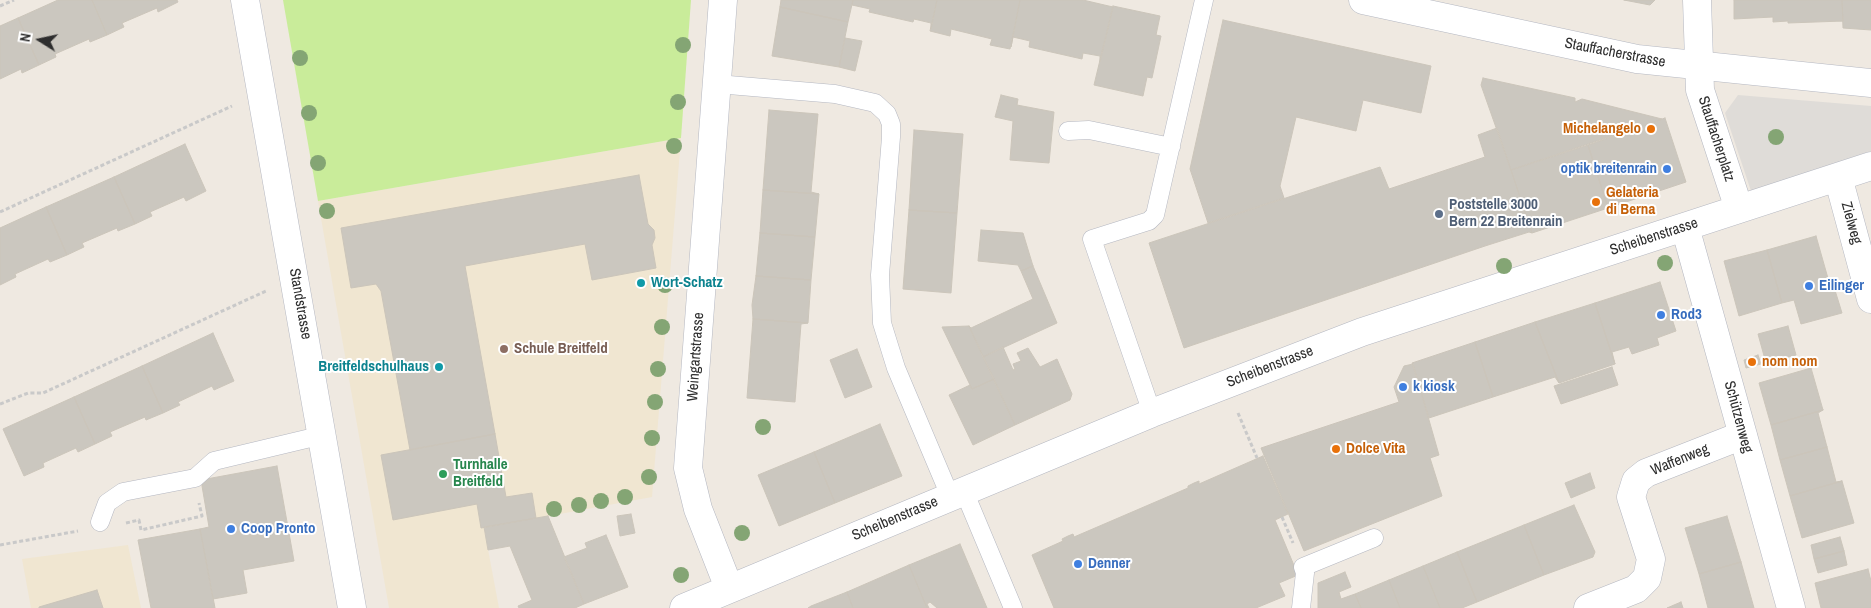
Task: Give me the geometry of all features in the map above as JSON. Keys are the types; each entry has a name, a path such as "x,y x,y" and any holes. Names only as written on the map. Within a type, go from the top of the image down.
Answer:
{"street":[{"name":"Standstrasse","path":"245,0 352,608"},
{"name":"Weingartstrasse","path":"723,0 688,468 698,509 729,588"},
{"name":"Stauffacherstrasse","path":"1363,0 1415,6 1637,59 1871,84"},
{"name":"Stauffacherplatz","path":"1697,0 1698,67 1702,96 1739,209"},
{"name":"Scheibenstrasse","path":"684,608 1152,413 1362,332 1871,166"},
{"name":"Zielweg","path":"1838,177 1871,299"},
{"name":"Schützenweg","path":"1686,227 1791,608"},
{"name":"Waffenweg","path":"1588,608 1636,589 1647,578 1651,559 1631,497 1632,489 1638,479 1646,474 1743,435"}],"lane":[{"path":"1152,413 1092,239 1149,221 1155,215 1204,0"},
{"path":"717,84 834,94 875,103 887,114 891,124 891,137 880,275 882,323 896,368 1013,608"},
{"path":"1068,131 1089,130 1171,147"},
{"path":"100,522 107,504 123,492 195,478 214,461 323,435"},
{"path":"1301,608 1305,573 1303,567 1374,538"}],"path":[{"path":"0,6 14,0"},
{"path":"0,212 233,106"},
{"path":"0,404 28,393 43,393 266,291"},
{"path":"1226,384 1257,458"},
{"path":"124,523 140,520 141,530 202,516 195,478"},
{"path":"0,545 55,536"}],"shaded area":[{"path":"1738,95 1871,106 1871,151 1751,191 1725,113"},
{"name":"Schule Breitfeld","path":"681,138 652,497 484,528 499,608 389,608 318,201"},
{"path":"128,545 141,608 31,608 22,559"}],"green space":[{"path":"283,0 691,0 681,138 318,201"}],"building":[{"path":"58,0 92,0 107,35 90,42 89,39 55,54 56,57 39,65 18,18"},
{"path":"92,0 177,0 178,2 158,12 157,8 122,23 124,27 107,35"},
{"path":"781,0 853,0 848,22 780,7"},
{"path":"853,0 937,0 931,29 931,23 914,19 913,22 869,12 870,9 852,5"},
{"path":"937,0 1020,0 1010,49 990,45 992,39 951,29 950,36 930,31"},
{"path":"1020,0 1083,0 1113,7 1100,62 1100,56 1083,53 1082,59 1029,47 1030,41 1013,37 1011,47"},
{"path":"1624,0 1655,0 1650,5"},
{"path":"1734,0 1842,0 1843,21 1788,23 1788,21 1773,22 1773,17 1734,19"},
{"path":"1842,0 1871,0 1871,30 1843,28"},
{"path":"1113,6 1160,16 1156,35 1161,36 1152,78 1147,77 1143,96 1094,85"},
{"path":"780,7 848,22 839,67 772,56"},
{"path":"18,18 39,65 22,73 21,69 0,79 0,26"},
{"path":"1223,20 1431,66 1421,113 1363,100 1356,131 1296,117 1280,186 1284,198 1208,223 1190,169"},
{"path":"845,38 862,41 855,71 839,67"},
{"path":"1483,78 1575,98 1575,102 1582,99 1662,119 1511,170 1481,85"},
{"path":"1001,95 1018,99 1017,105 1054,112 1049,163 1010,160 1013,121 995,117"},
{"path":"769,110 818,114 811,192 819,194 763,190"},
{"path":"1665,118 1686,182 1608,208 1588,145"},
{"path":"1497,128 1532,233 1529,232 1485,246 1184,348 1149,243 1380,167 1389,189 1485,157 1478,135"},
{"path":"914,130 963,134 957,213 909,210"},
{"path":"185,144 206,191 186,201 184,197 150,212 152,216 135,224 114,177"},
{"path":"1588,145 1608,208 1532,233 1511,170"},
{"name":"Breitfeldschulhaus","path":"639,175 648,224 654,230 655,238 652,245 656,268 592,280 585,244 465,266 495,434 410,450 381,291 376,284 351,288 341,228"},
{"path":"114,177 135,224 118,231 117,228 82,243 84,247 67,255 46,207"},
{"path":"763,190 819,194 815,237 760,233"},
{"path":"46,207 67,255 50,262 48,259 15,274 16,277 0,285 0,228"},
{"path":"909,210 957,213 951,293 903,289"},
{"path":"981,230 1023,233 1033,266 1021,271 1018,265 978,261"},
{"path":"760,233 815,237 811,280 756,276"},
{"path":"1816,236 1831,289 1834,287 1842,313 1801,324 1794,300 1782,303 1767,250"},
{"path":"1767,250 1782,303 1739,316 1724,261"},
{"path":"1033,266 1057,323 983,357 969,326 971,328 1033,299 1021,271"},
{"path":"756,276 811,280 808,323 753,319 752,305"},
{"path":"1660,282 1676,331 1657,338 1659,345 1632,354 1629,347 1612,352 1615,364 1595,303"},
{"path":"1595,303 1615,364 1559,383 1535,322"},
{"path":"753,319 808,323 801,324 795,402 747,398"},
{"path":"1535,322 1559,383 1555,377 1493,397 1475,342"},
{"path":"969,326 994,379 972,389 942,327"},
{"path":"1788,326 1796,355 1766,363 1758,334"},
{"path":"213,333 234,381 214,390 212,386 178,402 180,405 163,413 142,366"},
{"path":"1475,342 1493,397 1429,418 1412,363"},
{"path":"1003,347 1013,370 1015,369 1013,364 1021,361 1017,353 1028,348 1040,367 1057,359 1072,394 1070,400 1015,425 983,357"},
{"path":"857,349 872,387 845,398 830,360"},
{"path":"1758,355 1761,364 1746,368 1744,360"},
{"path":"1413,364 1439,455 1430,458 1442,496 1304,551 1261,448 1399,402 1394,387 1404,366"},
{"path":"142,366 163,413 146,420 145,417 110,432 112,436 95,444 74,397"},
{"path":"1612,367 1618,385 1561,404 1554,386"},
{"path":"1811,368 1823,410 1771,425 1759,383"},
{"path":"994,379 1015,425 973,445 949,395 970,385 972,389"},
{"path":"74,397 95,444 78,452 76,448 43,463 44,467 24,476 3,429"},
{"path":"1823,410 1818,413 1827,447 1780,460 1771,425"},
{"path":"880,424 902,476 835,503 814,452"},
{"name":"Turnhalle Breitfeld","path":"495,434 506,497 532,493 536,518 481,528 477,504 393,520 381,455"},
{"path":"1827,447 1836,482 1842,481 1790,496 1780,460"},
{"path":"814,452 835,503 779,526 758,475"},
{"path":"1263,456 1288,514 1275,520 1298,575 1279,583 1285,596 1256,608 1054,608 1032,555 1063,541 1062,539 1068,536 1073,534 1074,537 1188,488 1188,486 1194,483 1199,481 1199,484"},
{"path":"277,466 294,561 243,570 247,593 213,599 200,529 209,527 201,480"},
{"path":"1590,473 1595,488 1571,498 1565,483"},
{"path":"1842,481 1854,523 1802,538 1790,496"},
{"path":"1574,505 1595,552 1593,557 1544,575 1524,525"},
{"path":"631,514 635,533 620,536 617,516"},
{"path":"548,516 584,604 575,608 519,608 518,606 532,600 510,546 488,550 484,527"},
{"path":"1727,516 1741,562 1699,574 1685,528"},
{"path":"1524,525 1544,575 1477,602 1457,552"},
{"path":"200,529 215,608 151,608 138,540"},
{"path":"606,535 628,587 584,604 564,557 587,548 585,543"},
{"path":"1840,537 1844,551 1814,559 1811,545"},
{"path":"960,544 987,608 937,608 930,602 927,604 929,608 927,608 909,565"},
{"path":"1844,551 1847,565 1818,573 1814,559"},
{"path":"1457,552 1477,602 1462,608 1440,608 1423,566"},
{"path":"1741,562 1754,608 1708,608 1699,574"},
{"path":"909,565 927,608 853,608 847,592"},
{"path":"1423,566 1440,608 1400,608 1389,580"},
{"path":"1868,569 1871,581 1871,608 1821,608 1815,583"},
{"path":"1345,572 1351,587 1339,592 1341,599 1355,594 1361,608 1318,608 1318,583"},
{"path":"1389,580 1400,608 1361,608 1355,594"},
{"path":"97,590 103,608 39,608 39,607"},
{"path":"847,592 853,608 808,608 811,606"},
{"path":"1681,602 1683,608 1667,608"}],"place":[{"name":"Michelangelo","path":"1651,129"},
{"name":"optik breitenrain","path":"1667,169"},
{"name":"Gelateria di Berna","path":"1596,202"},
{"name":"Poststelle 3000 Bern 22 Breitenrain","path":"1439,214"},
{"name":"Wort-Schatz","path":"641,283"},
{"name":"Eilinger","path":"1809,286"},
{"name":"Rod3","path":"1661,315"},
{"name":"Schule Breitfeld","path":"504,349"},
{"name":"nom nom","path":"1752,362"},
{"name":"Breitfeldschulhaus","path":"439,367"},
{"name":"k kiosk","path":"1403,387"},
{"name":"Dolce Vita","path":"1336,449"},
{"name":"Turnhalle Breitfeld","path":"443,474"},
{"name":"Coop Pronto","path":"231,529"},
{"name":"Denner","path":"1078,564"}]}
